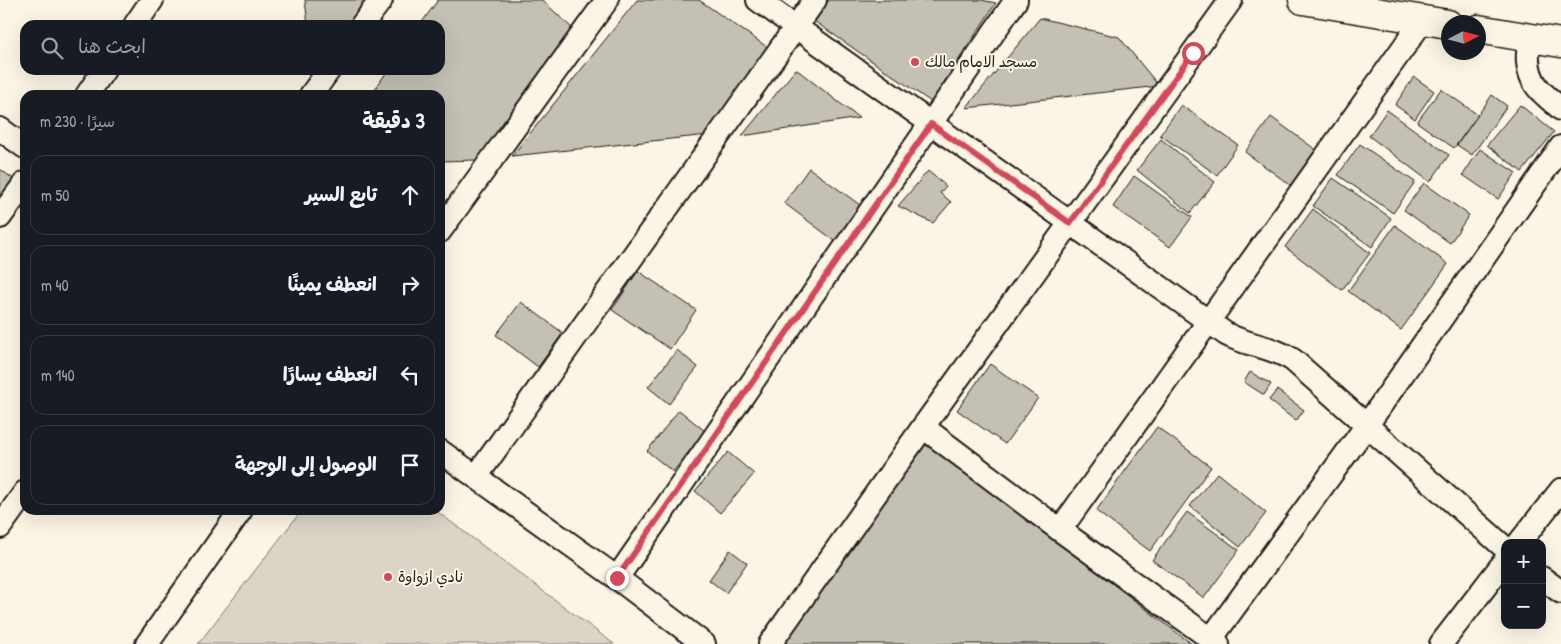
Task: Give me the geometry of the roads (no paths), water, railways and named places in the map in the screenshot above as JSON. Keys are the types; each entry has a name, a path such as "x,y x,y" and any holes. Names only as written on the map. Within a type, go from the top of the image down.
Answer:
{"highway":[{"path":"1303,0 1436,22"},
{"path":"1486,30 1561,43"}],"street":[{"path":"138,20 152,0"},
{"path":"366,20 381,0"},
{"path":"445,224 608,0"},
{"path":"758,0 1210,322 1234,338 1277,350 1293,360 1501,544"},
{"path":"476,477 815,0"},
{"path":"617,578 1016,0"},
{"path":"770,644 923,427 1231,0"},
{"path":"1060,530 1210,322 1436,22"},
{"path":"1530,38 1527,60 1533,81 1539,90 1561,109"},
{"path":"90,90 100,75"},
{"path":"315,90 325,75"},
{"path":"0,129 20,143"},
{"path":"923,427 1060,530 1215,641 1561,147"},
{"path":"0,217 20,190"},
{"path":"445,455 617,578 704,644"},
{"path":"1522,539 1561,490"},
{"path":"0,527 20,499"},
{"path":"147,644 237,515"},
{"path":"1441,644 1501,566"},
{"path":"1546,581 1561,592"}],"place":[{"name":"مسجد الامام مالك","path":"915,62"},
{"name":"نادي ازواوة","path":"388,577"}]}
